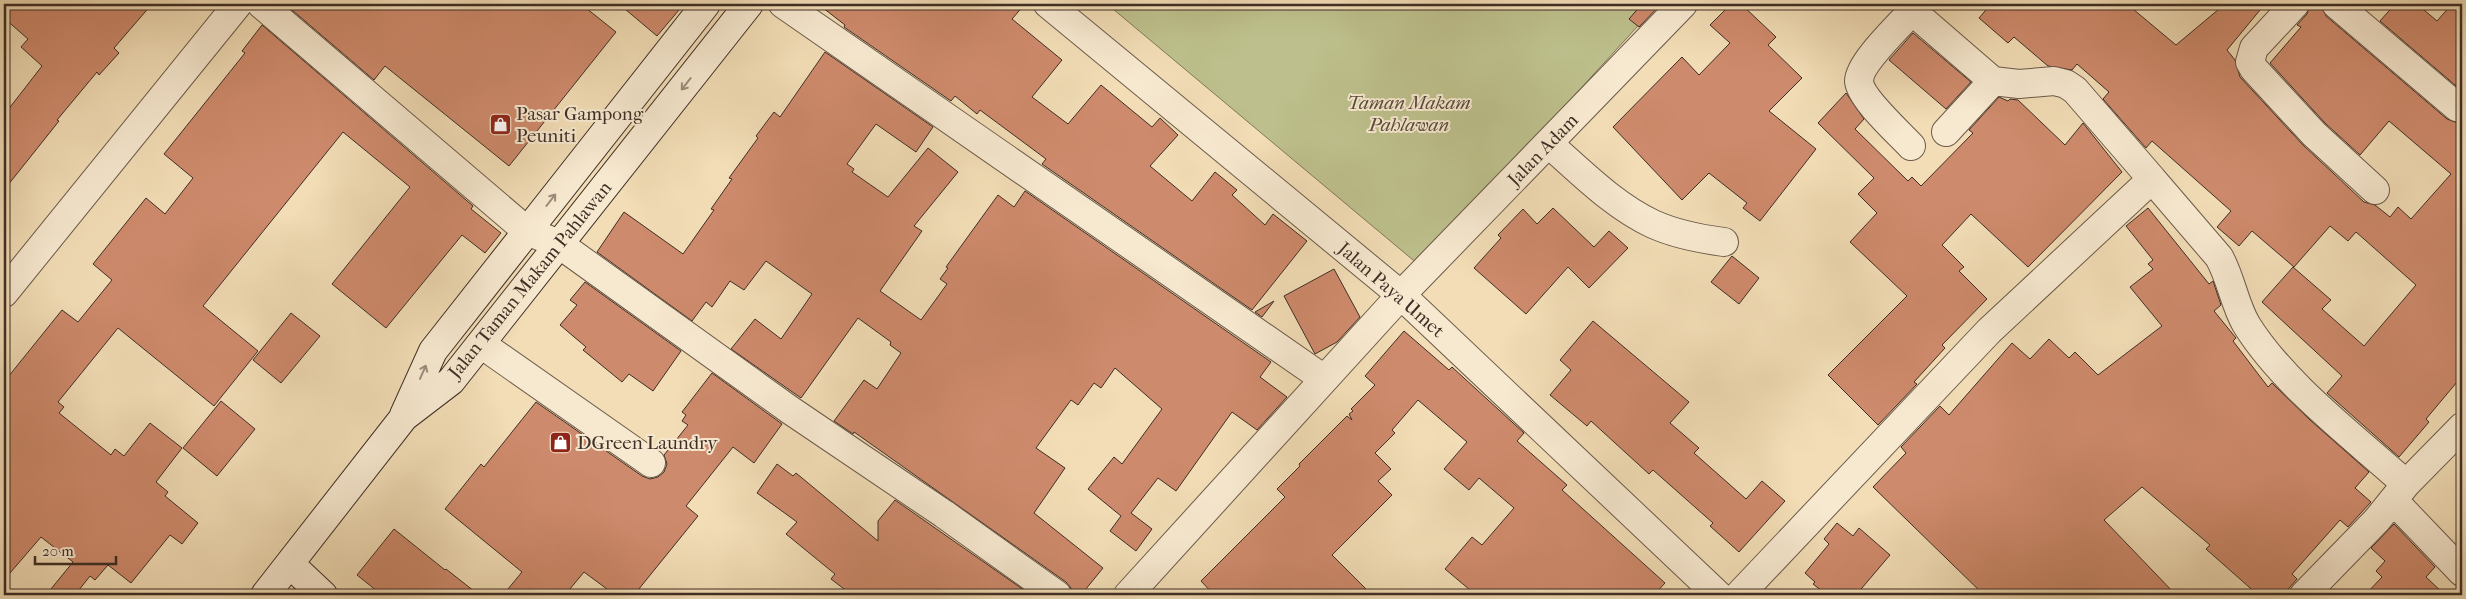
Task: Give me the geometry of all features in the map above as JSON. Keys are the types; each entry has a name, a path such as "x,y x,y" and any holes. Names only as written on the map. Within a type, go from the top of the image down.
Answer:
{"street":[{"path":"4,293 238,4"},
{"path":"261,4 527,231 559,244 790,410 944,514 1057,595"},
{"path":"404,417 432,351 706,4"},
{"name":"Jalan Taman Makam Pahlawan","path":"265,595 404,417 451,381 749,4"},
{"path":"783,4 1324,379"},
{"name":"Jalan Paya Umet","path":"1048,4 1401,295 1718,595"},
{"name":"Jalan Adam","path":"1128,595 1401,295 1684,4"},
{"path":"2295,4 2254,48 2250,62 2254,69 2314,134 2375,190"},
{"path":"2336,4 2457,107"},
{"path":"1911,146 1863,94 1859,81 1861,72 1867,62 1915,7 1993,81 2019,84 2054,81 2066,84 2086,100 2219,257 2234,290 2241,314 2260,344 2399,492 2462,572"},
{"path":"679,38 705,60"},
{"path":"1946,132 1993,81"},
{"path":"1549,144 1618,203 1653,224 1699,239 1724,242"},
{"path":"1739,595 1989,331 2152,179"},
{"path":"481,344 652,463"},
{"path":"2304,595 2377,520 2399,492 2462,427"},
{"path":"290,564 323,595"}],"green space":[{"name":"Taman Makam Pahlawan","path":"1107,4 1658,4 1419,265"}],"building":[{"path":"4,4 152,4 114,48 119,53 99,75 97,72 57,120 59,121 4,190 4,115 42,66 21,47 28,39 4,18"},
{"name":"Pasar Gampong Peuniti","path":"285,4 581,4 616,32 509,166 385,66 374,80"},
{"path":"619,4 684,4 657,36"},
{"path":"818,4 1025,4 1012,19 1062,60 1032,97 1068,124 1101,85 1152,127 1160,118 1178,135 1150,166 1192,201 1215,172 1237,190 1232,195 1265,225 1273,214 1307,241 1252,310 1042,164 1046,159 980,110 977,114 955,96 951,101 844,27 845,25"},
{"path":"1642,4 1661,4 1639,27 1629,19"},
{"path":"1731,4 1741,4 1776,37 1768,45 1802,78 1769,111 1816,149 1760,221 1743,208 1747,203 1709,173 1682,200 1613,127 1682,57 1699,75 1730,43 1710,25"},
{"path":"1991,4 2127,4 2176,45 2225,4 2265,4 2227,50 2235,60 2240,77 2303,145 2364,202 2375,205 2390,217 2398,207 2411,219 2451,174 2389,121 2360,155 2325,123 2270,63 2301,27 2297,25 2307,14 2310,4 2321,4 2326,16 2447,119 2462,122 2462,376 2426,419 2429,422 2399,457 2327,393 2342,376 2262,302 2293,267 2331,300 2322,309 2364,346 2416,285 2356,232 2348,241 2330,226 2294,267 2252,231 2239,246 2217,227 2231,211 2152,141 2146,148 2103,99 2109,92 2077,64 2072,70 2048,66 2014,37 2008,43 1979,18"},
{"path":"2395,4 2417,4 2437,21 2452,4 2462,4 2462,91 2380,21"},
{"path":"262,25 473,206 471,209 501,233 485,253 462,235 386,328 332,284 410,187 343,132 203,306 258,351 214,406 118,328 58,402 64,407 59,413 111,455 115,449 124,456 150,423 182,448 156,482 168,492 165,496 198,523 182,544 170,535 131,583 108,565 95,580 90,576 75,595 46,595 73,562 41,537 4,580 4,382 62,310 78,322 112,280 93,264 146,198 165,214 193,178 164,154 245,53 242,51"},
{"path":"1913,33 1971,82 1946,109 1889,60"},
{"path":"825,52 933,127 916,152 876,124 847,164 854,169 852,172 888,197 928,148 958,172 914,226 922,231 880,291 921,320 947,284 940,279 948,268 946,267 998,195 1014,207 1025,191 1271,362 1260,377 1287,397 1257,430 1232,412 1176,491 1158,478 1131,513 1152,529 1136,551 1110,531 1121,516 1088,489 1114,457 1122,464 1162,409 1115,368 1101,388 1094,383 1078,405 1071,400 1036,448 1065,468 1034,513 1103,568 1081,595 1072,595 1071,588 1066,582 854,432 853,434 834,421 864,380 877,389 901,353 890,345 891,342 858,318 801,398 731,349 755,319 781,339 812,294 766,261 744,290 730,281 712,307 706,302 692,321 597,252 624,212 683,254 714,210 711,209 732,179 729,178 758,138 756,136 774,112 780,117"},
{"path":"1846,93 1864,119 1855,129 1908,181 1912,177 1921,186 1973,133 1969,130 1999,97 2008,101 2010,99 2018,100 2065,145 2083,123 2122,172 2028,267 1971,214 1942,245 1964,267 1959,271 1987,299 1942,345 1945,348 1914,382 1917,384 1878,425 1828,375 1907,296 1850,242 1877,213 1858,194 1874,178 1818,123"},
{"path":"1553,208 1594,247 1609,231 1628,248 1589,288 1568,267 1526,314 1474,268 1501,238 1498,235 1523,209 1537,224"},
{"path":"2148,208 2209,284 2213,281 2221,305 2214,311 2236,338 2233,341 2268,387 2272,383 2310,420 2369,472 2355,488 2371,502 2348,527 2340,520 2292,574 2297,579 2283,595 2258,595 2206,549 2210,545 2142,487 2104,520 2176,595 1984,595 1873,487 1906,453 1901,447 1940,406 1949,415 2012,343 2030,359 2049,339 2069,358 2075,352 2098,375 2162,326 2130,287 2153,269 2148,264 2153,260 2126,226"},
{"path":"1732,256 1759,278 1739,304 1711,282"},
{"path":"1334,269 1360,317 1337,342 1315,354 1284,296"},
{"path":"585,282 681,351 653,391 629,374 622,382 583,350 586,347 560,325 577,305 570,300"},
{"path":"1274,301 1262,317 1255,312"},
{"path":"291,313 320,336 281,383 253,360"},
{"path":"1593,321 1689,402 1670,423 1699,448 1694,453 1746,499 1762,481 1785,501 1739,552 1710,526 1713,523 1653,470 1649,474 1591,421 1587,426 1550,395 1571,370 1560,360"},
{"path":"1404,331 1449,370 1452,367 1524,433 1517,441 1567,485 1562,490 1665,583 1654,595 1476,595 1445,569 1472,537 1482,545 1514,508 1479,478 1469,490 1444,469 1467,442 1418,400 1392,430 1395,433 1375,453 1391,469 1378,481 1392,495 1332,555 1372,595 1214,595 1201,581 1285,497 1277,489 1300,466 1299,464 1347,416 1352,420 1349,414 1353,411 1351,409 1375,385 1365,376"},
{"path":"712,373 782,424 754,463 733,447 686,506 698,516 634,595 615,595 584,572 565,595 503,595 522,572 445,509 481,464 484,467 536,402 642,476 650,479 658,477 664,472 667,464 664,455 688,425 682,421 686,415 682,412"},
{"path":"221,401 255,429 217,476 183,448"},
{"path":"777,464 793,476 796,473 878,541 878,521 895,500 1031,595 852,595 831,579 835,574 786,534 797,522 757,493"},
{"path":"1837,523 1853,536 1859,528 1890,555 1856,595 1827,595 1813,584 1815,582 1805,573 1829,544 1824,539"},
{"path":"2394,524 2435,567 2426,577 2445,595 2365,595 2382,577 2376,571 2385,561 2371,548"},
{"path":"394,529 479,595 382,595 357,575"}],"place":[{"name":"Pasar Gampong Peuniti","path":"500,125"},
{"name":"DGreen Laundry","path":"561,443"}]}
